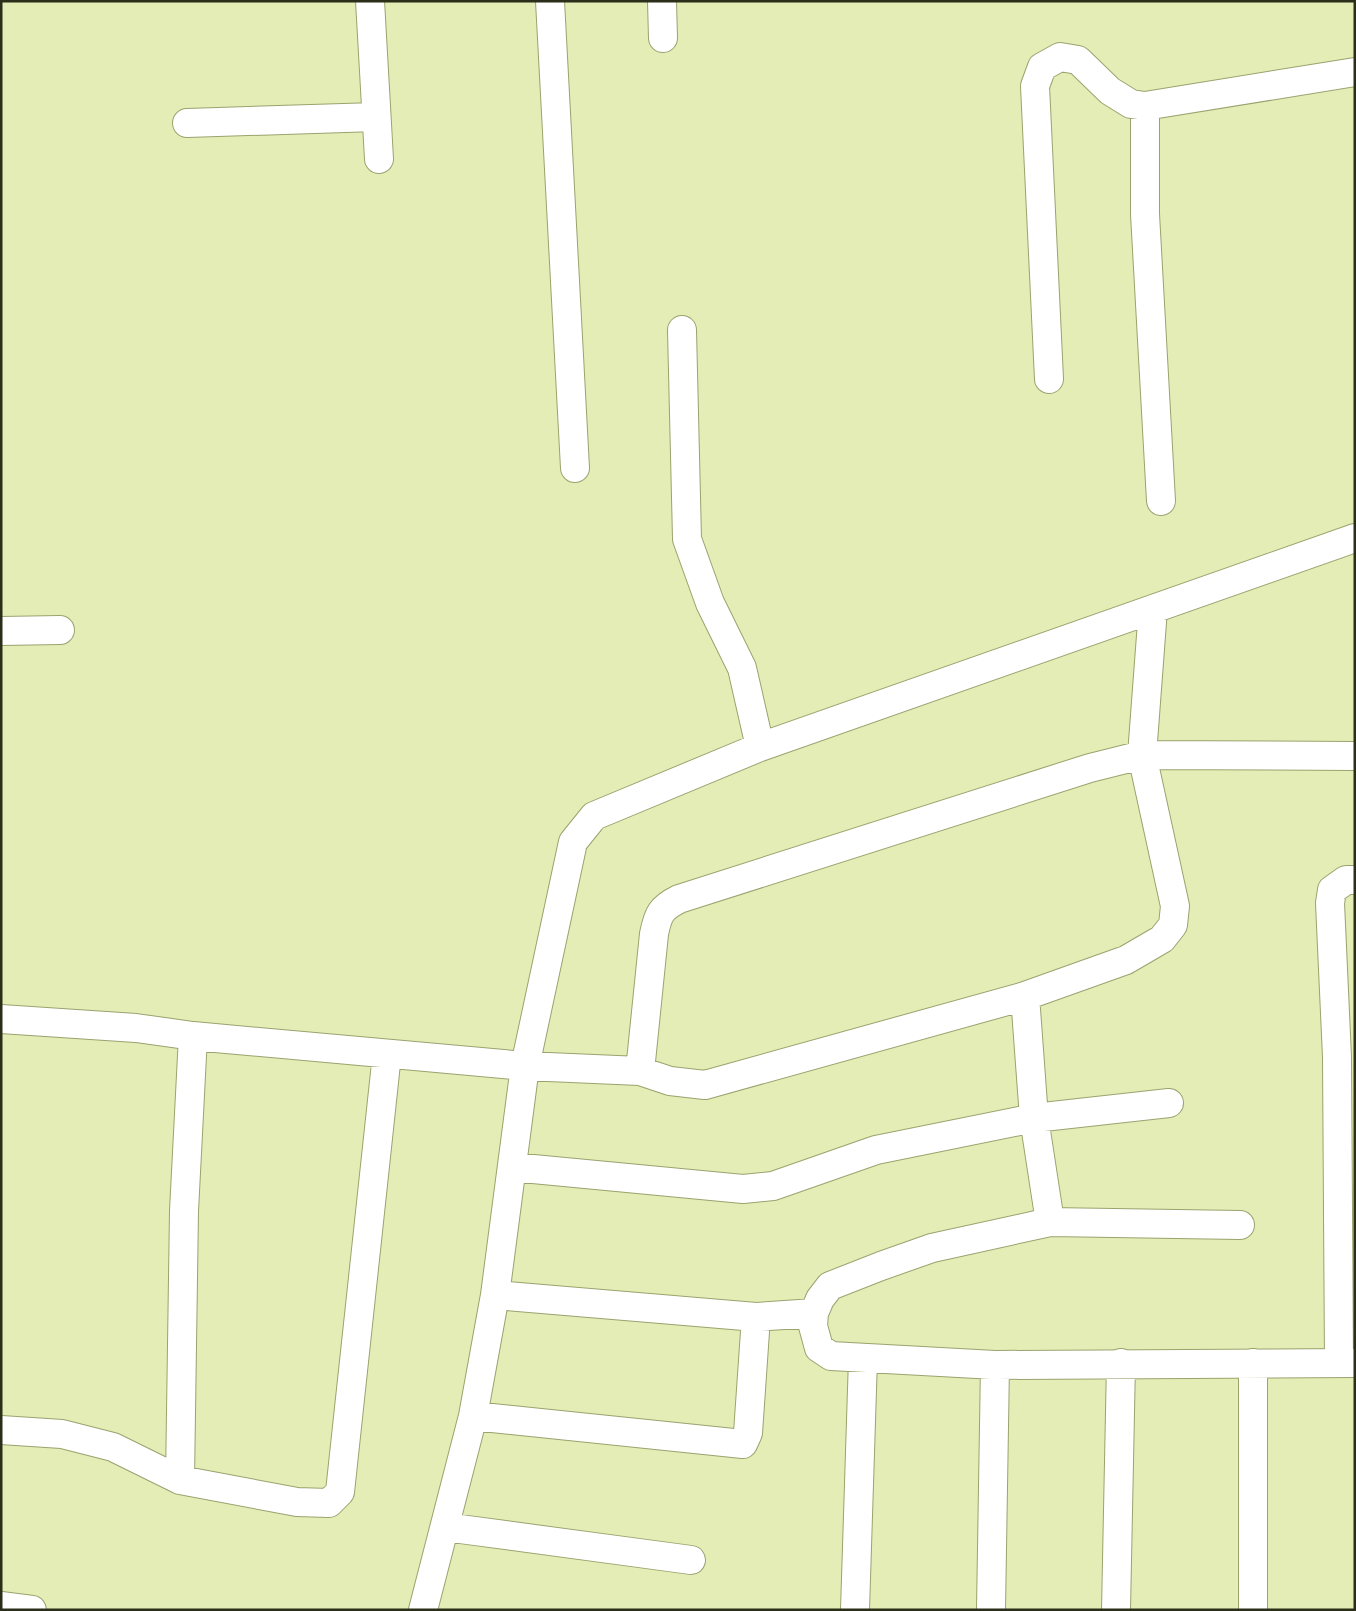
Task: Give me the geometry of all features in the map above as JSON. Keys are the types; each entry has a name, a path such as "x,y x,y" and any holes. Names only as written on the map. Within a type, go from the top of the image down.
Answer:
{"street":[{"path":"370,1 378,159"},
{"path":"550,1 575,468"},
{"path":"662,1 663,38"},
{"path":"1049,379 1035,86 1042,66 1060,56 1078,60 1117,95 1131,104 1146,106 1355,72"},
{"path":"1146,106 1145,214 1161,501"},
{"path":"187,123 376,117"},
{"path":"682,330 687,539 710,603 742,668 760,747"},
{"path":"423,1610 473,1416 495,1294 525,1066 573,842 594,816 760,747 1355,538"},
{"path":"1,1019 136,1028 193,1036 525,1066 640,1071 670,1081 705,1085 1025,996 1126,960 1162,938 1173,925 1175,906 1142,755 1153,609"},
{"path":"1,631 60,630"},
{"path":"640,1071 657,920 664,906 679,899 1090,768 1142,755 1355,756"},
{"path":"1240,1225 1050,1222 932,1248 830,1286 814,1312 813,1326 819,1348 831,1356 995,1365 1347,1363 1330,903 1332,890 1346,880 1355,880"},
{"path":"1025,996 1034,1118 1050,1222"},
{"path":"180,1480 184,1212 193,1036"},
{"path":"1,1430 62,1434 113,1447 180,1480 297,1502 330,1503 340,1492 387,1054"},
{"path":"512,1167 742,1189 774,1186 876,1150 1034,1118 1169,1103"},
{"path":"495,1294 756,1317 814,1312"},
{"path":"473,1416 743,1444 748,1433 756,1317"},
{"path":"855,1610 863,1358"},
{"path":"1116,1610 1121,1363"},
{"path":"1252,1364 1253,1610"},
{"path":"991,1610 995,1365"},
{"path":"445,1527 692,1560"},
{"path":"1,1606 32,1610"}]}
